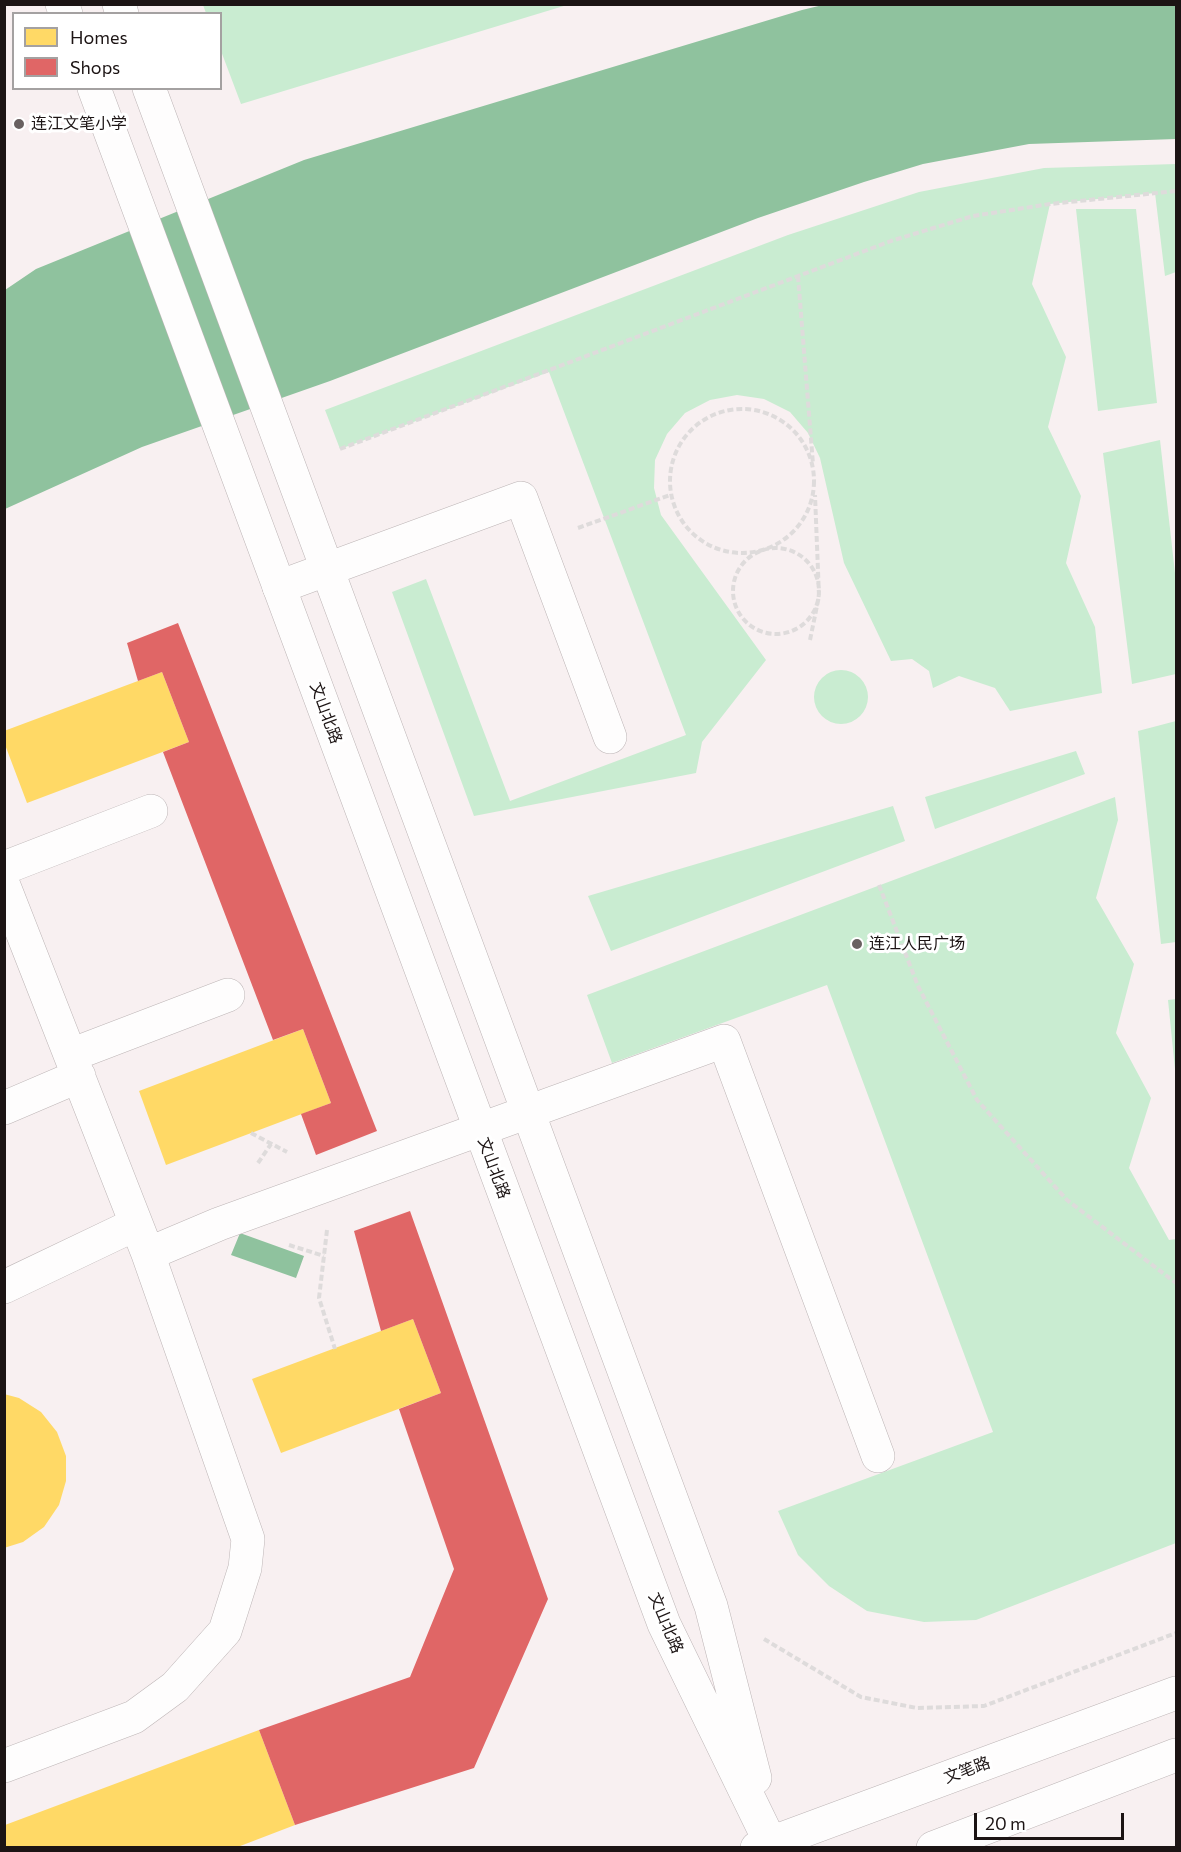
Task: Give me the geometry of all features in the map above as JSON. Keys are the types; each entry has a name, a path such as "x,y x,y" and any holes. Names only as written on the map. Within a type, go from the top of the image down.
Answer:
{"main road":[{"name":"文山北路","path":"94,90 664,1624 767,1846"},
{"path":"150,90 711,1606 767,1846"},
{"path":"279,587 521,498 610,737"},
{"path":"4,868 151,811"},
{"path":"4,1767 134,1717 175,1687 225,1631 246,1568 249,1539 148,1254 75,1065 7,902"},
{"path":"4,1108 75,1065 228,995"},
{"path":"148,1254 219,1224 724,1041 878,1456"},
{"path":"4,1287 136,1224"},
{"name":"文笔路","path":"767,1846 1176,1693"},
{"path":"933,1848 1176,1755"}],"path":[{"path":"340,449 891,241 974,216 1050,204 1176,191"},
{"path":"798,276 814,473 819,596 810,640"},
{"path":"670,495 670,471 676,449 690,430 708,417 731,409 754,410 776,418 794,432 808,451 814,473 812,497 803,520 786,538 764,550 752,556 741,566 733,592 736,606 743,619 754,628 767,633 782,634 795,630 807,621 815,610 819,596 814,569 804,558 792,551 778,548 764,550 740,553 716,548 694,536 678,517 670,495"},
{"path":"537,543 670,495"},
{"path":"879,885 918,986 977,1100 1067,1200 1176,1283"},
{"path":"711,1606 861,1697 917,1708 984,1706 1176,1634"}],"shaded area":[{"path":"827,4 1176,5 1176,139 1029,144 923,164 864,182 758,218 330,381 142,447 5,509 5,290 36,269 304,160"},
{"path":"203,5 567,5 241,104 222,54 222,12 206,12"},
{"path":"1176,164 1176,272 1165,276 1155,193 1050,204 1032,284 1066,357 1048,427 1081,496 1066,563 1095,627 1102,693 1010,711 995,688 959,676 933,688 929,671 912,659 891,661 844,563 820,458 808,433 790,412 764,399 737,395 710,400 685,413 667,434 655,460 654,488 661,515 766,660 702,742 696,773 474,816 392,592 426,579 510,801 686,735 549,372 340,449 325,410 788,235 919,192 1044,168"},
{"path":"1076,209 1136,209 1157,403 1098,411"},
{"path":"1160,440 1176,582 1176,674 1132,684 1103,453"},
{"path":"836,670 846,670 856,674 864,682 868,697 864,712 856,720 846,724 836,724 826,720 818,712 814,702 814,692 818,682 826,674"},
{"path":"1176,721 1176,942 1161,944 1138,731"},
{"path":"1076,751 1085,774 935,829 925,797"},
{"path":"1115,797 1118,820 1096,898 1134,964 1116,1033 1151,1098 1129,1168 1169,1240 1176,1239 1176,1543 976,1620 924,1622 867,1611 829,1586 798,1555 778,1511 993,1432 827,985 612,1063 587,995"},
{"path":"893,806 905,841 611,951 588,896"},
{"path":"1176,999 1176,1079 1168,1000"},
{"path":"240,1233 304,1256 296,1278 231,1255"}],"building: Homes":[{"path":"162,672 189,742 27,803 4,742 4,731"},
{"path":"303,1029 331,1103 166,1165 139,1091"},
{"path":"413,1319 441,1393 281,1453 252,1379"},
{"path":"4,1394 19,1398 41,1412 57,1432 66,1456 66,1481 59,1505 44,1527 23,1542 4,1548"},
{"path":"259,1730 295,1825 235,1848 5,1848 5,1825"}],"building: Shops":[{"path":"178,623 377,1131 316,1155 301,1114 331,1103 303,1029 273,1040 163,752 189,742 162,672 138,681 127,643"},
{"path":"410,1211 548,1599 474,1768 295,1825 259,1730 410,1677 454,1569 399,1409 441,1393 413,1319 381,1331 354,1231"}],"place":[{"name":"连江文笔小学","path":"19,124"},
{"name":"连江人民广场","path":"857,944"}]}
